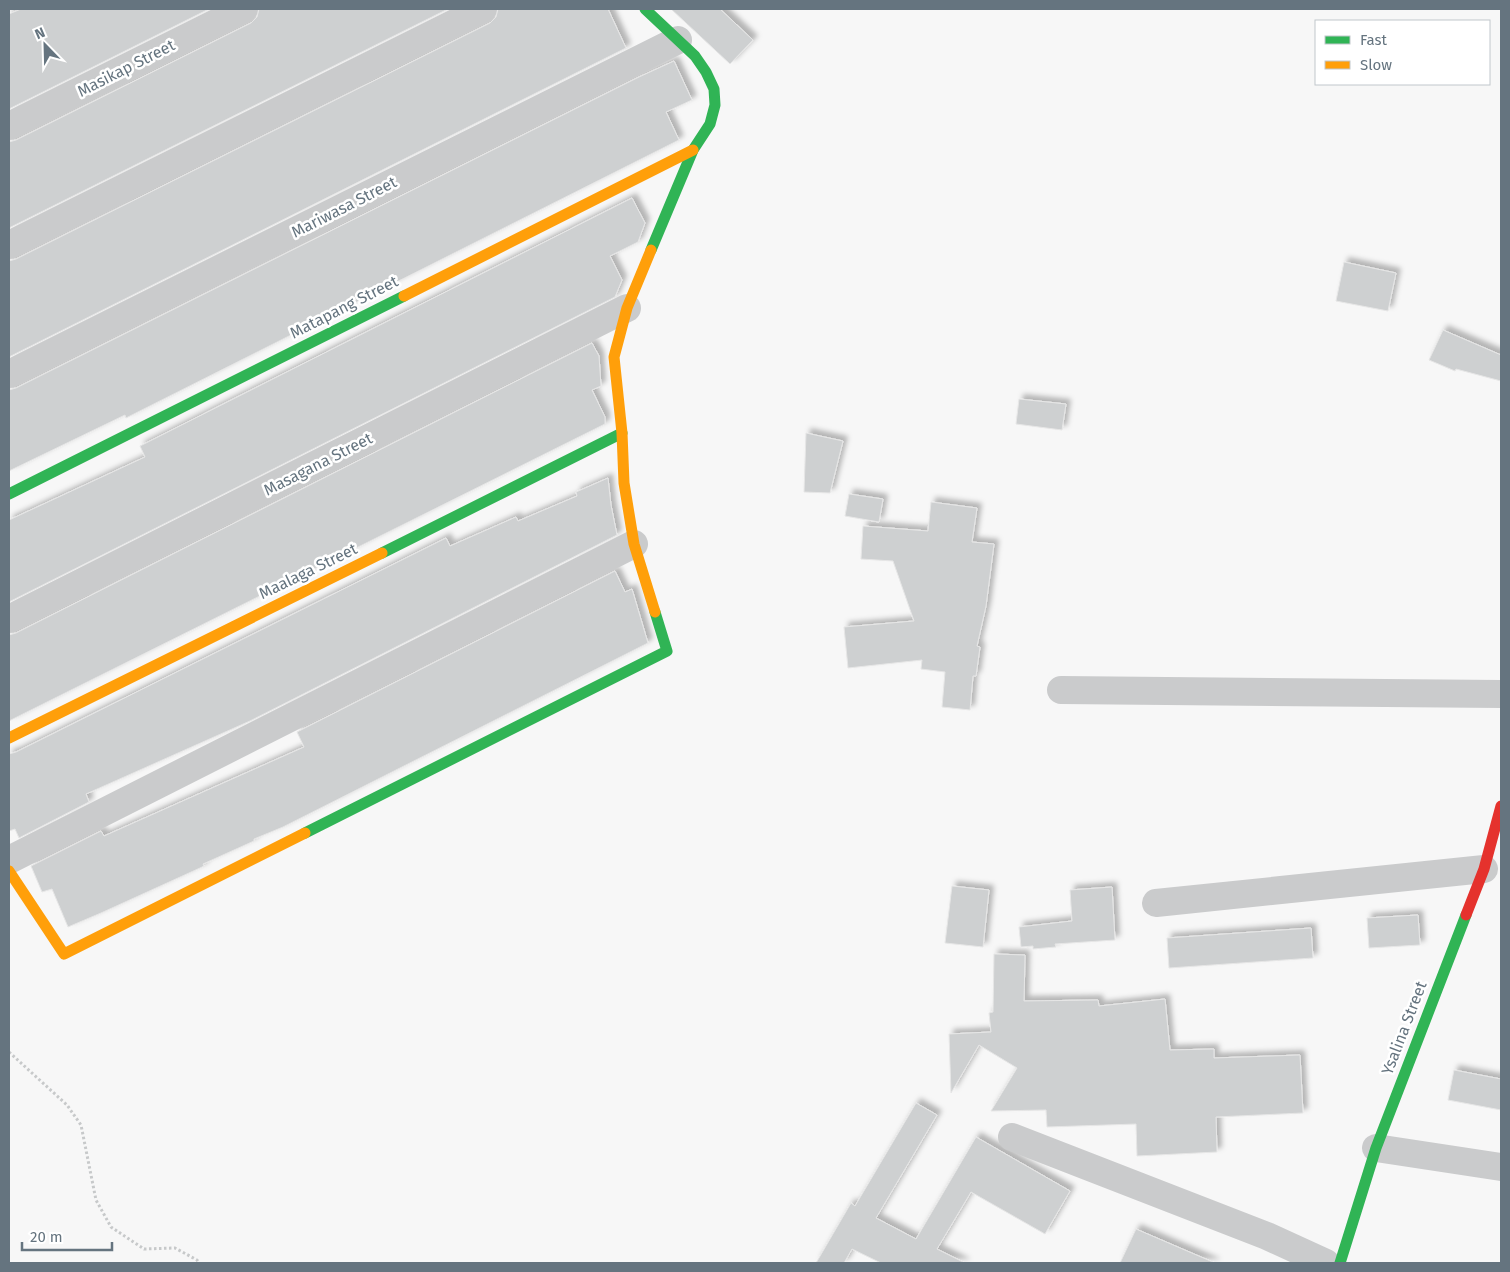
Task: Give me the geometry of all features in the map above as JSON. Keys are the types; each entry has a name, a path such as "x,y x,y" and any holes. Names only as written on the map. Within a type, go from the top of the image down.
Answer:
{"street":[{"name":"Masikap Street","path":"9,126 244,9"},
{"path":"9,245 483,9"},
{"path":"9,871 64,954 667,651 634,544 624,483 622,433 614,357 627,308 693,150 710,124 715,105 714,89 706,72 695,56 645,9"},
{"name":"Mariwasa Street","path":"9,374 678,40"},
{"name":"Matapang Street","path":"9,494 693,150"},
{"name":"Masagana Street","path":"9,619 627,308"},
{"name":"Maalaga Street","path":"9,738 622,433"},
{"path":"9,860 634,544"},
{"path":"1061,690 1501,694"},
{"name":"Ysalina Street","path":"1340,1263 1376,1148 1484,868 1501,806"},
{"path":"1156,903 1484,868"},
{"path":"1012,1137 1267,1236 1326,1263"},
{"path":"1376,1148 1501,1167"}],"path":[{"path":"9,1052 67,1105 81,1125 96,1200 111,1227 144,1249 175,1248 199,1263"}],"building":[{"path":"21,9 209,9 9,109 9,14"},
{"path":"259,9 448,9 9,228 9,142 251,23 257,17"},
{"path":"498,9 608,9 626,48 9,357 9,261 490,23 496,17"},
{"path":"671,9 720,9 753,40 730,64"},
{"path":"674,61 692,100 666,112 679,140 126,418 125,415 9,471 9,390"},
{"path":"632,198 645,223 638,242 610,256 622,280 615,297 9,602 9,520 145,457 140,446"},
{"path":"1344,262 1396,273 1388,311 1336,301"},
{"path":"1443,330 1501,355 1501,381 1456,369 1455,371 1429,360"},
{"path":"592,343 599,356 601,386 592,390 605,417 605,424 9,721 9,635"},
{"path":"1019,399 1066,404 1062,430 1016,424"},
{"path":"806,433 843,441 830,493 804,492"},
{"path":"608,478 617,535 250,721 86,794 89,802 19,838 15,829 9,831 9,754 446,538 450,546 516,517 518,521 577,496 576,492"},
{"path":"849,494 883,499 879,522 845,516"},
{"path":"931,502 977,508 972,542 994,544 986,606 977,646 980,647 976,676 973,676 970,710 942,707 945,672 921,669 922,660 848,668 844,627 914,621 893,561 861,559 863,526 928,531"},
{"path":"615,571 625,592 632,589 648,643 283,827 203,864 204,866 200,868 68,927 52,889 42,892 31,866 101,831 104,836 304,747 297,732"},
{"path":"952,886 989,890 983,947 945,943"},
{"path":"1112,887 1115,940 1055,944 1056,947 1033,949 1033,946 1021,947 1019,927 1072,921 1070,890"},
{"path":"1418,915 1420,945 1369,948 1367,918"},
{"path":"1311,928 1313,958 1169,968 1167,938"},
{"path":"994,954 1025,955 1024,1001 1098,1000 1099,1006 1165,999 1170,1050 1214,1049 1214,1058 1300,1055 1303,1113 1216,1117 1217,1152 1137,1156 1136,1124 1047,1127 1046,1110 991,1111 1017,1068 979,1045 951,1093 949,1034 991,1032 989,1013 993,1012"},
{"path":"1454,1070 1501,1079 1501,1110 1448,1100"},
{"path":"916,1103 937,1115 876,1218 916,1239 976,1137 1070,1191 1045,1234 971,1192 937,1249 965,1263 881,1263 852,1249 844,1263 816,1263 851,1203 855,1206"},
{"path":"1136,1229 1215,1263 1120,1263"}],"traffic: fast":[{"path":"645,9 695,56 706,72 714,89 715,105 710,124 693,150 651,250"},
{"path":"9,494 404,296"},
{"path":"382,553 622,433"},
{"path":"305,833 667,651 655,612"},
{"path":"1340,1263 1376,1148 1466,915"}],"traffic: slow":[{"path":"404,296 693,150"},
{"path":"651,250 627,308 614,357 622,433 624,483 634,544 655,612"},
{"path":"9,738 382,553"},
{"path":"9,871 64,954 305,833"}],"traffic: jam":[{"path":"1466,915 1484,869 1501,806"}]}
